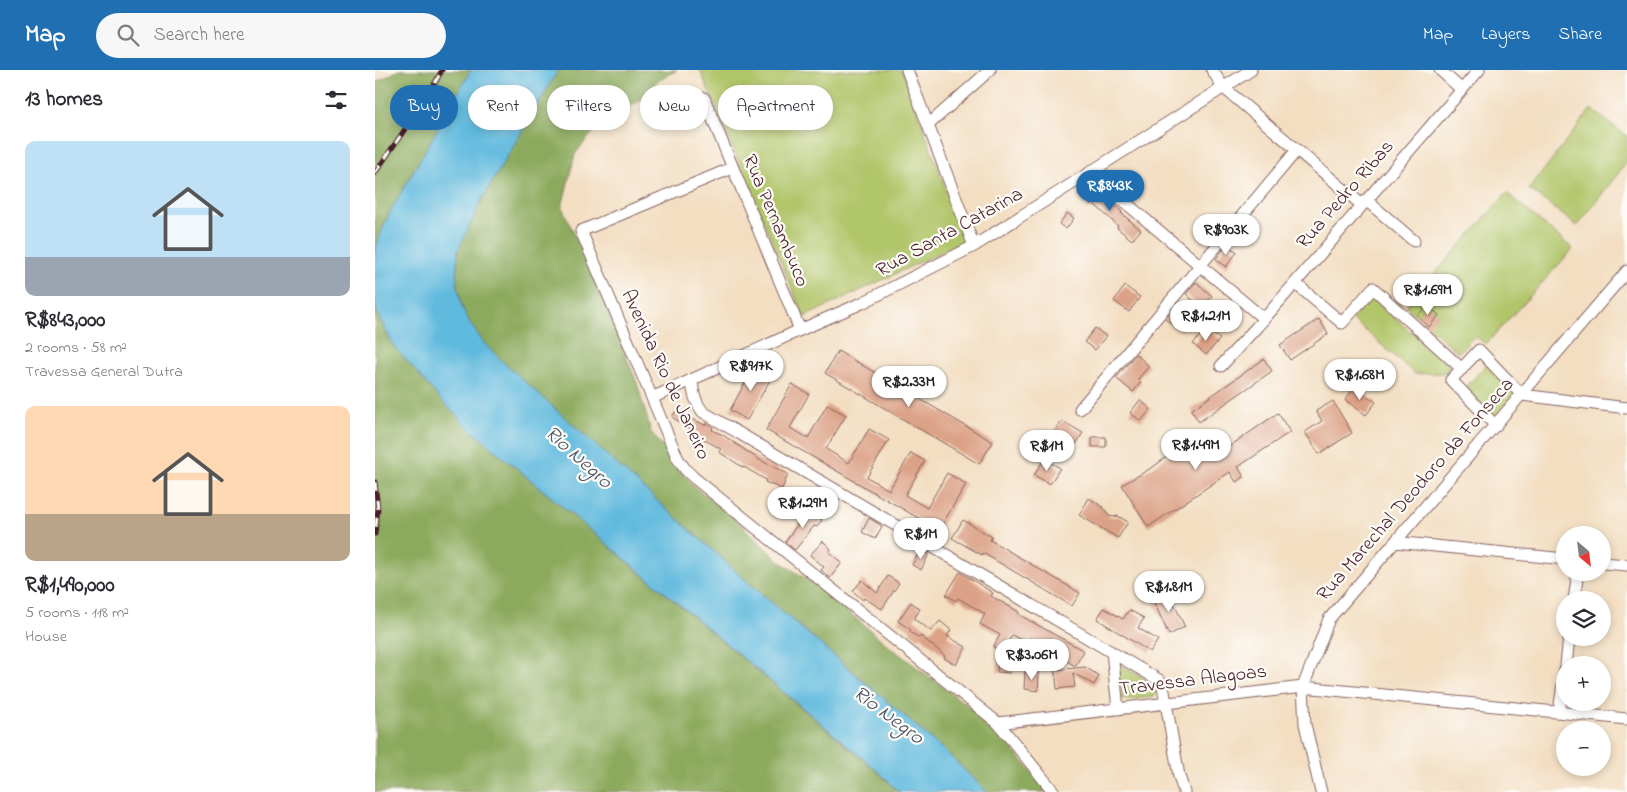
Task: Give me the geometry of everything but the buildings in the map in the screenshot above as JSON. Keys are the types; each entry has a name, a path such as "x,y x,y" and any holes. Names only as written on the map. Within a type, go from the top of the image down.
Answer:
{"street":[{"path":"907,70 974,246"},
{"path":"928,125 990,70"},
{"path":"1212,70 1224,88 1297,150 1414,241"},
{"name":"Rua Santa Catarina","path":"652,398 862,303 974,246 1251,70"},
{"path":"1440,70 1462,90"},
{"name":"Rua Pedro Ribas","path":"1221,366 1295,284 1479,70"},
{"name":"Rua Pernambuco","path":"708,108 800,330"},
{"path":"1081,409 1297,150"},
{"name":"Avenida Rio de Janeiro","path":"732,168 581,231 678,459 693,478 998,723 1054,792"},
{"path":"1090,173 1264,319"},
{"name":"Rua Marechal Deodoro da Fonseca","path":"1321,792 1305,724 1303,687 1329,619 1627,270"},
{"path":"1295,284 1342,323 1373,288 1462,369"},
{"path":"1495,426 1451,381 1479,350 1522,395 1627,408"},
{"path":"692,380 697,405 703,412 1159,680 1163,686 1179,776 1184,792"},
{"path":"1395,542 1556,558"},
{"path":"1611,564 1627,565"},
{"path":"1112,652 1118,709"},
{"name":"Travessa Alagoas","path":"998,723 1303,687 1627,719"}],"green space":[{"path":"399,70 471,70 458,93 458,85 390,85 390,130 437,130 389,214 375,253 375,83"},
{"path":"558,70 677,70 654,85 640,85 640,100 630,106 630,85 549,85"},
{"path":"700,70 902,70 965,241 804,317 725,130 833,130 833,85 718,85 718,113 708,85"},
{"path":"547,89 547,130 595,130 575,154 562,207 637,383 651,432 694,487 724,508 779,561 816,585 890,647 992,724 1048,792 987,792 945,751 750,584 484,343 471,325 462,307 456,277 458,250 481,201 523,130 537,130 537,106"},
{"path":"1591,109 1627,136 1627,162 1577,226 1529,189"},
{"path":"1507,193 1573,249 1486,344 1475,336 1458,353 1406,306"},
{"path":"1371,299 1448,364 1448,370 1443,373 1415,374 1352,319"},
{"path":"375,306 386,333 440,399 471,430 879,773 899,792 375,792"},
{"path":"1487,364 1518,394 1493,419 1463,390"},
{"path":"1118,664 1155,684 1159,691 1154,697 1122,699"}],"water":[{"name":"Rio Negro","path":"471,70 558,70 549,85 547,85 547,89 537,106 537,85 468,85 468,130 523,130 481,201 458,250 456,277 462,307 471,325 484,343 750,584 945,751 987,792 899,792 879,772 471,430 440,399 393,345 375,306 375,253 389,214 437,130 458,130 458,93"}],"railway":[{"path":"375,173 429,94 442,70"},
{"path":"375,482 378,509 375,534"}]}
